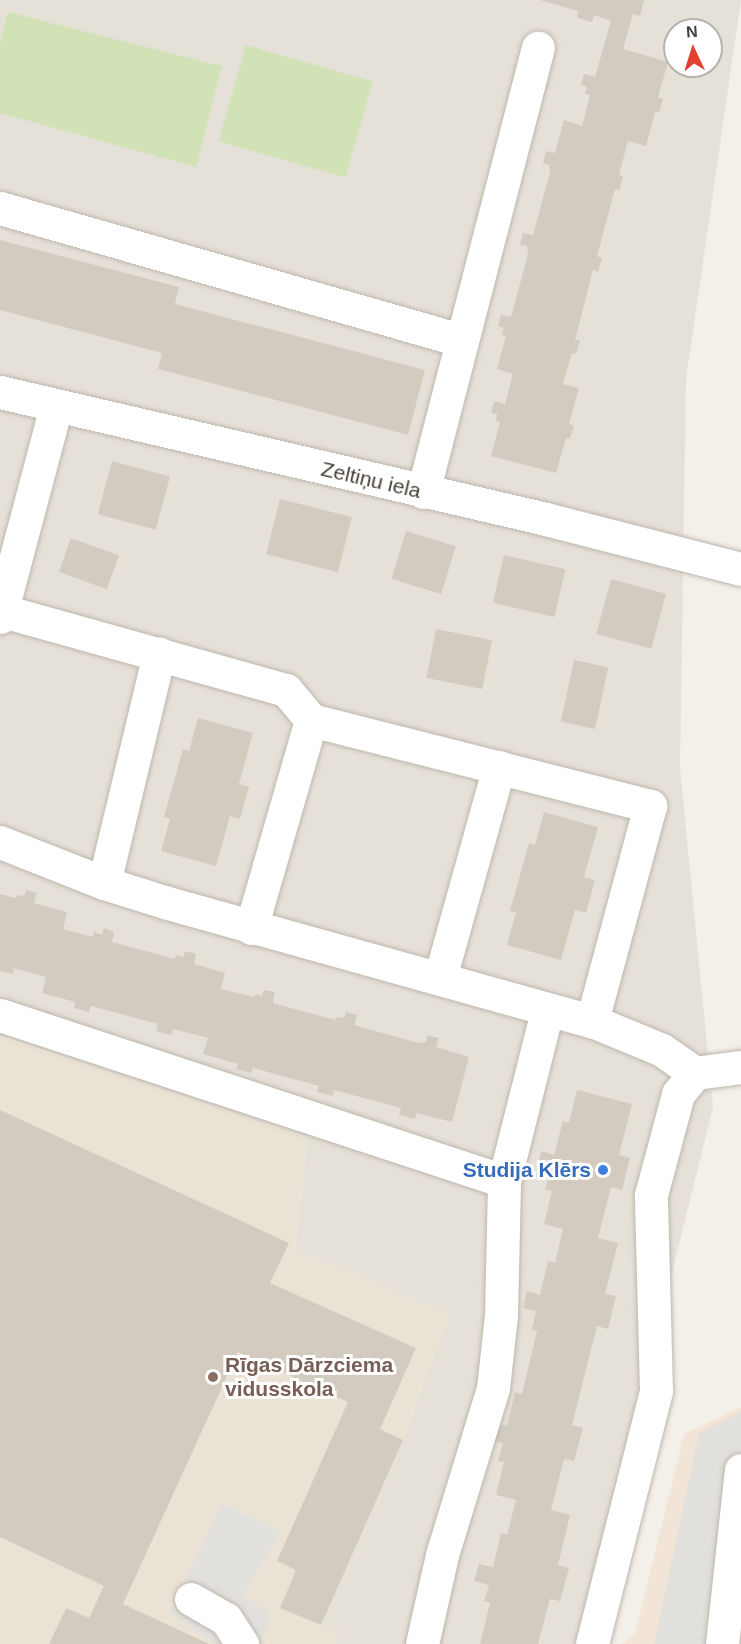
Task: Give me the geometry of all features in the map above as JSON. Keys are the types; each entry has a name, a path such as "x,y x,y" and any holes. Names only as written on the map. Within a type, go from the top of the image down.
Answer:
{"street":[{"path":"423,492 538,48"},
{"path":"0,208 461,340"},
{"name":"Zeltiņu iela","path":"0,392 741,569"},
{"path":"56,407 1,614 159,654 286,690 311,720 650,807 592,1021"},
{"path":"104,883 159,654"},
{"path":"251,928 311,720"},
{"path":"440,978 499,767"},
{"path":"0,842 104,883 251,928 440,978 547,1011 592,1021 662,1050 695,1073 741,1067"},
{"path":"422,1644 442,1555 493,1388 501,1316 504,1181 547,1011"},
{"path":"0,1015 504,1181"},
{"path":"592,1644 656,1390 651,1195 678,1094 695,1073"},
{"path":"722,1644 741,1470"},
{"path":"191,1599 226,1619 242,1644"},
{"path":"732,1644 741,1640"}],"shaded area":[{"path":"0,0 741,0 686,379 680,767 713,1107 580,1644 334,1644 339,1631 321,1625 403,1440 450,1314 295,1249 308,1137 0,1036"},
{"name":"Rīgas Dārzciema vidusskola","path":"0,1037 308,1137 295,1249 451,1314 403,1440 321,1624 339,1631 334,1644 0,1644"},
{"path":"741,1407 741,1644 621,1644 635,1634 684,1434"},
{"path":"741,1412 741,1644 654,1644 699,1433"},
{"path":"222,1504 281,1532 242,1596 271,1613 260,1644 216,1644 169,1613"}],"green space":[{"path":"8,12 222,66 196,167 0,113 0,42"},
{"path":"246,45 373,81 345,178 218,141"}],"building":[{"path":"540,0 644,0 640,16 633,14 623,49 663,61 663,78 658,97 663,99 659,113 655,112 646,146 628,141 619,175 623,176 620,190 615,189 597,256 602,258 598,272 593,270 575,340 580,340 578,348 576,354 572,353 563,384 579,388 569,424 574,425 570,439 566,438 556,473 491,456 500,422 496,421 497,414 491,413 494,401 505,404 513,374 497,369 506,336 502,335 504,328 498,326 501,315 511,317 528,254 527,246 520,245 523,233 533,235 550,172 549,165 543,163 546,151 555,153 564,120 582,126 590,95 585,94 587,87 581,85 584,74 595,77 611,21 594,15 592,22 577,18 578,11"},
{"path":"0,240 179,287 175,304 425,370 408,435 158,369 162,353 0,310"},
{"path":"112,461 170,477 156,530 98,514"},
{"path":"280,499 352,517 338,572 266,554"},
{"path":"406,531 456,546 441,594 391,579"},
{"path":"71,538 119,555 107,589 59,572"},
{"path":"504,555 565,569 554,617 493,603"},
{"path":"611,579 666,594 651,649 596,634"},
{"path":"436,629 492,640 482,689 426,678"},
{"path":"574,660 608,667 595,729 561,722"},
{"path":"198,718 253,733 239,784 249,787 240,819 230,816 216,866 161,851 170,819 164,817 183,749 189,751"},
{"path":"544,812 598,827 584,877 595,880 586,913 575,910 561,960 507,945 516,912 510,911 529,843 535,845"},
{"path":"26,890 37,893 34,903 67,912 63,929 93,937 94,932 102,935 104,928 114,932 112,942 175,959 176,955 183,957 185,951 196,954 194,964 225,973 221,989 254,997 255,994 262,996 264,990 275,992 273,1003 335,1020 336,1017 344,1018 346,1012 357,1015 354,1025 418,1043 426,1042 427,1035 439,1038 436,1047 469,1057 452,1122 416,1113 415,1119 399,1115 401,1108 334,1090 333,1096 317,1092 319,1086 253,1068 251,1073 236,1069 238,1064 203,1054 208,1038 173,1029 171,1035 156,1031 158,1024 91,1006 89,1012 74,1008 75,1002 42,993 46,977 14,968 13,974 0,971 0,894 16,898 17,895 24,896"},
{"path":"577,1090 632,1104 619,1155 630,1158 622,1190 611,1187 598,1238 618,1243 605,1294 616,1296 608,1329 597,1326 572,1425 583,1428 574,1461 564,1459 551,1510 570,1515 558,1565 569,1568 560,1601 550,1599 538,1644 480,1644 490,1603 484,1601 489,1585 474,1581 479,1564 493,1567 501,1533 507,1535 516,1500 496,1495 504,1462 498,1461 503,1443 491,1440 495,1423 507,1426 515,1392 522,1394 537,1331 532,1329 536,1311 523,1308 527,1291 540,1295 548,1261 555,1263 563,1229 544,1224 552,1191 545,1190 550,1172 537,1169 541,1151 554,1155 563,1121 569,1123"},
{"path":"0,1110 289,1243 270,1283 416,1348 380,1429 403,1440 321,1625 280,1608 296,1570 277,1561 348,1402 238,1352 123,1604 209,1644 49,1644 66,1608 89,1618 104,1586 0,1537"}],"place":[{"name":"Studija Klērs","path":"603,1170"},
{"name":"Rīgas Dārzciema vidusskola","path":"213,1377"}]}
